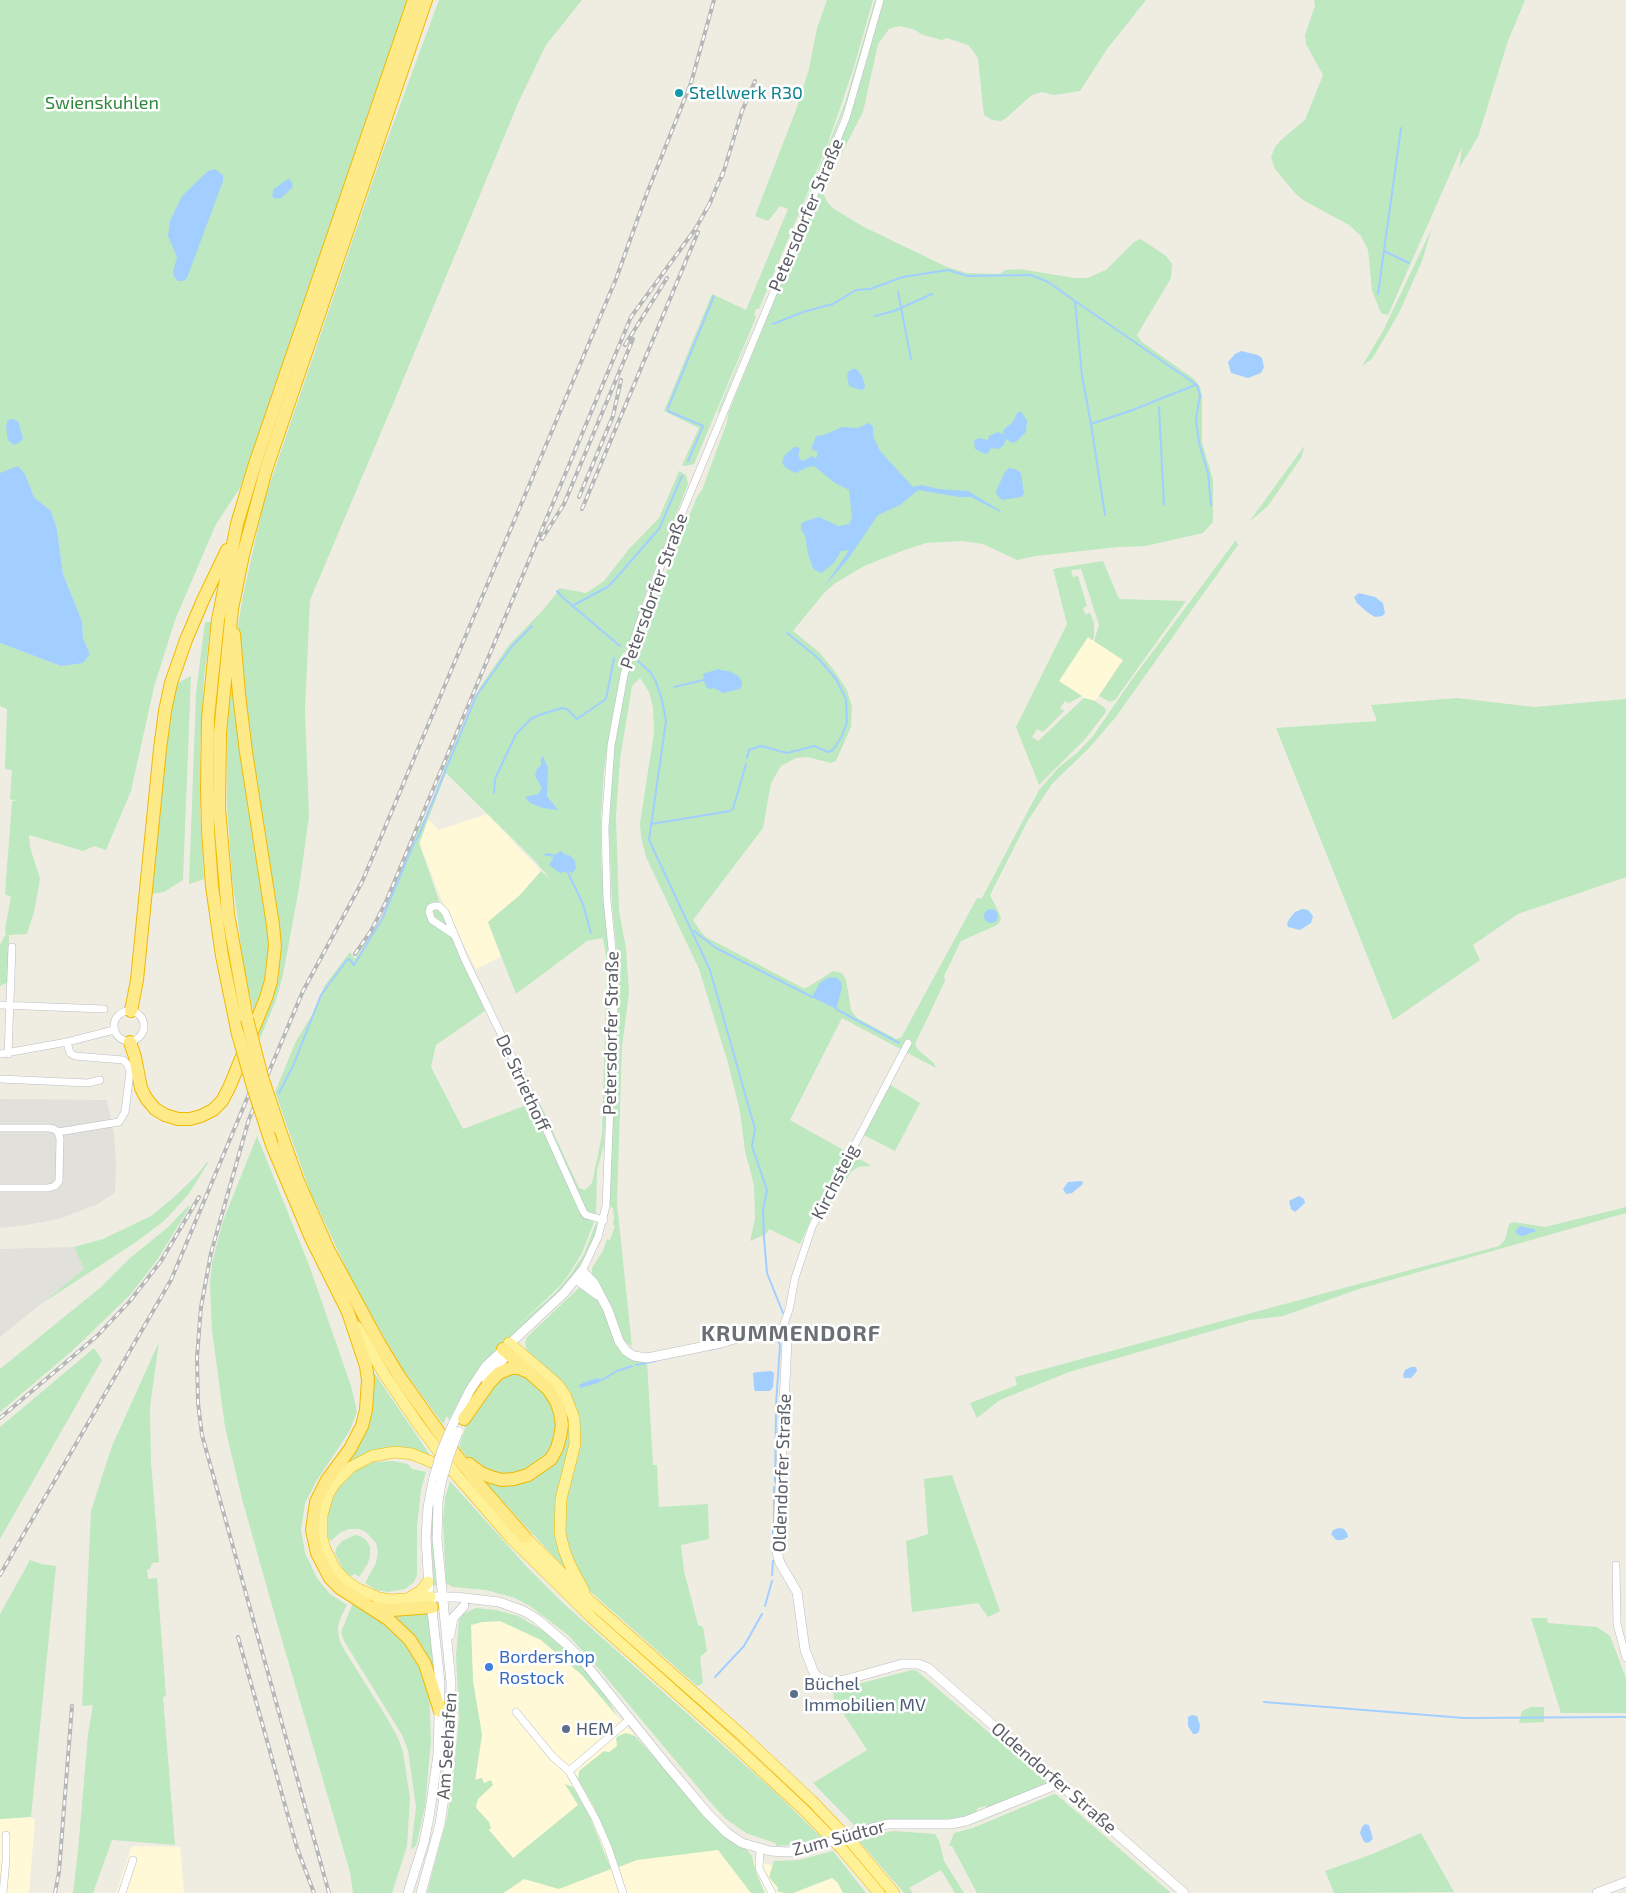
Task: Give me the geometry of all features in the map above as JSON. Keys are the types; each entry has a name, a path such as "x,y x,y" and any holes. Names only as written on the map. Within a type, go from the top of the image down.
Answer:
{"highway":[{"path":"414,0 254,467 234,537 220,611 208,718 207,788 210,859 216,919 238,1034 272,1145 310,1238 348,1312 384,1374 414,1418 458,1477 533,1562 804,1810 841,1848 878,1893"},
{"path":"426,0 266,470 246,545 232,609 220,724 219,808 228,914 247,1020 262,1077 311,1212 365,1320 400,1376 448,1446 525,1537 590,1601 744,1737 812,1801 852,1843 894,1893"},
{"path":"131,1011 137,980 160,748 171,683 202,600 234,537"},
{"path":"130,1042 141,1088 155,1109 165,1115 178,1119 190,1119 201,1116 212,1110 222,1100 229,1088 266,998 271,980 275,946 273,925 246,752 232,609"},
{"path":"348,1312 366,1366 368,1394 366,1410 356,1438 321,1489 316,1502 312,1530 317,1553 330,1578 340,1588 388,1619 410,1640 425,1664 440,1712"},
{"path":"448,1446 473,1468 490,1477 502,1480 528,1476 550,1459 557,1448 562,1425 556,1401 548,1389 531,1373 510,1345"},
{"path":"510,1345 558,1385 565,1395 574,1418 575,1444 561,1499 560,1533 570,1565 590,1601"},
{"path":"458,1422 499,1373 512,1368 520,1368 531,1373"},
{"path":"435,1604 405,1599 379,1598 356,1588 344,1579 329,1559 322,1538 322,1515 328,1494 343,1474 360,1461 372,1456 395,1452 412,1454 430,1460 440,1466 478,1508 486,1510"},
{"path":"405,1599 421,1591 428,1582"},
{"path":"360,1602 380,1609 392,1610 435,1604"}],"street":[{"name":"Petersdorfer Straße","path":"442,1597 437,1539 438,1480 442,1450 458,1422 475,1382 486,1366 564,1293 579,1275 593,1251 604,1220 607,1194 615,979 605,871 605,806 614,721 624,675 639,624 665,553 846,118 880,0"},
{"name":"De Striethoff","path":"453,934 583,1211 586,1215 604,1220"},
{"path":"12,947 10,1006 4,1054 68,1042 114,1030"},
{"path":"0,1005 104,1009"},
{"path":"126,1011 131,1011 140,1015 144,1025 142,1034 130,1042 122,1040 115,1034 113,1025 117,1016 126,1011"},
{"path":"58,1132 119,1122 125,1112 130,1072 128,1065 123,1060 75,1056 70,1053 68,1042"},
{"name":"Kirchsteig","path":"782,1330 789,1310 795,1278 812,1227 908,1042"},
{"path":"0,1079 88,1083 100,1080"},
{"path":"0,1128 54,1129 58,1132 60,1139 59,1181 55,1186 48,1188 0,1188"},
{"path":"579,1275 600,1296 608,1310 619,1342 626,1351 634,1356 647,1358 721,1343 768,1329 782,1330"},
{"name":"Oldendorfer Straße","path":"782,1330 786,1334 786,1340 778,1552 780,1563 797,1592 805,1650 810,1666 818,1677 830,1682 845,1680 902,1664 918,1664 928,1668 1184,1893"},
{"name":"Petersdorfer Straße","path":"435,1604 428,1582 426,1536 428,1507 458,1432 458,1422"},
{"path":"1616,1565 1617,1624 1626,1658"},
{"name":"Zum Südtor","path":"435,1604 442,1597 482,1600 511,1605 537,1619 565,1642 584,1662 715,1821 735,1838 760,1850 788,1852 816,1847 860,1831 888,1824 950,1824 966,1821 1060,1783"},
{"name":"Zum Südtor","path":"435,1604 464,1606 482,1600"},
{"name":"Am Seehafen","path":"421,1893 440,1824 450,1758 449,1653 435,1604"},
{"name":"Am Seehafen","path":"408,1893 424,1842 438,1755 440,1712 435,1604"},
{"path":"449,1653 450,1627 453,1618 464,1606"},
{"path":"516,1712 553,1757 569,1771 596,1820 624,1893"},
{"path":"569,1771 630,1719"},
{"path":"2,1893 6,1860 6,1835"},
{"path":"760,1850 759,1868 772,1893"},
{"path":"122,1893 133,1860"},
{"path":"1597,1893 1626,1882"}],"shaded area":[{"path":"1088,637 1123,660 1095,701 1084,698 1059,681"},
{"path":"487,814 541,871 520,895 488,922 501,957 476,969 442,901 420,844 428,819 439,830"},
{"path":"0,1099 107,1100 114,1134 115,1192 98,1204 59,1219 0,1228"},
{"path":"74,1247 84,1269 0,1337 0,1249"},
{"path":"500,1621 541,1640 582,1675 722,1836 751,1859 777,1867 823,1861 839,1882 844,1893 503,1893 521,1882 471,1811 482,1735 473,1681 470,1625"},
{"path":"31,1817 35,1820 29,1893 0,1893 0,1819"},
{"path":"132,1846 180,1847 184,1893 116,1893"}],"green space":[{"name":"Swienskuhlen","path":"0,0 407,0 240,488 216,524 175,620 154,687 131,791 106,850 94,846 83,851 29,835 30,847 40,879 34,912 27,934 9,935 8,982 0,986 0,945 6,934 5,929 11,897 5,894 12,801 17,801 10,799 12,770 5,769 7,709 0,706 0,643 61,666 90,654 83,638 82,621 63,574 57,529 51,511 34,497 25,474 0,473"},
{"path":"439,0 582,0 546,45 519,101 310,600 305,710 309,816 299,888 283,975 276,1000 260,1039 244,970 232,877 227,806 227,736 230,689 243,595 264,501 382,154"},
{"path":"827,0 873,0 854,67 827,146 759,309 756,309 754,315 756,317 694,464 685,466 682,465 699,428 664,411 712,294 746,310 788,209 780,206 768,221 755,216 796,110 809,69 817,28"},
{"path":"875,0 877,0 847,103 762,310 845,103"},
{"path":"883,0 1146,0 1107,49 1080,91 1054,95 1042,92 1032,95 1001,121 992,120 984,115 978,59 968,45 947,38 942,40 923,35 913,29 899,26 889,29 878,44 863,112 825,185 824,196 834,209 864,227 947,267 967,273 1000,274 1005,270 1020,269 1074,278 1087,278 1106,270 1134,242 1141,239 1166,256 1172,264 1171,278 1137,335 1142,342 1194,379 1200,387 1202,396 1202,442 1213,480 1213,522 1203,533 1145,546 1118,547 1036,556 1017,560 983,544 963,541 926,543 864,566 834,584 825,592 793,631 819,652 847,690 852,707 851,727 836,761 831,763 807,757 796,758 781,766 771,783 763,828 693,920 701,932 706,937 803,988 808,987 833,971 842,973 846,979 851,1010 857,1018 896,1039 901,1038 977,898 982,898 1039,790 1059,767 1077,753 1093,736 1133,678 1236,540 1238,545 1115,718 1090,747 1052,784 1027,822 990,895 1001,917 1000,921 997,925 961,941 944,976 945,981 915,1044 918,1050 934,1063 936,1068 842,1018 790,1120 872,1166 858,1167 851,1172 829,1207 818,1203 800,1244 769,1229 766,1234 750,1241 755,1219 754,1185 745,1151 740,1111 728,1063 699,969 646,857 641,837 640,823 654,733 653,707 649,692 640,678 632,686 620,759 616,816 619,911 626,948 629,993 622,1047 617,1203 632,1347 623,1340 592,1273 592,1268 603,1251 607,1239 610,1240 615,1226 613,1225 613,1208 609,1206 618,965 612,904 609,829 614,749 623,692 631,661 642,645 660,587 697,497 702,490 727,422 728,414 849,117"},
{"path":"1314,0 1525,0 1508,41 1478,137 1459,168 1462,147 1388,315 1381,313 1372,291 1368,250 1361,236 1349,225 1303,200 1295,193 1275,169 1271,157 1275,147 1281,140 1305,120 1323,75 1306,44 1305,35 1315,6"},
{"path":"1432,228 1422,261 1399,313 1372,359 1362,366 1383,331"},
{"path":"757,318 719,412 717,413 746,344"},
{"path":"1305,445 1301,458 1268,506 1249,522"},
{"path":"679,471 686,475 688,484 646,592 626,652 622,656 624,658 604,770 601,854 610,954 611,990 604,1145 597,1170 596,1214 594,1215 585,1209 535,1100 537,1097 579,1188 585,1190 592,1183 602,1135 607,962 603,938 587,941 516,994 488,922 520,895 541,871 551,880 534,860 446,773 419,843 455,946 485,1011 436,1045 431,1067 463,1129 532,1103 584,1217 594,1222 582,1253 569,1274 560,1286 514,1329 556,1292 570,1275 584,1254 596,1223 598,1224 591,1246 573,1277 563,1289 494,1352 463,1394 449,1420 447,1416 443,1424 404,1371 356,1289 310,1191 275,1092 296,1041 312,1015 325,985 350,952 355,959 381,919 418,829 426,817 443,773 445,773 443,770 480,687 509,645 542,611 559,588 586,593 604,581 629,549 659,518"},
{"path":"1103,561 1119,599 1186,601 1115,700 1110,702 1099,696 1123,660 1094,641 1099,625 1081,569 1071,570 1073,577 1078,576 1087,606 1083,608 1085,614 1090,613 1094,623 1094,638 1092,640 1088,637 1059,681 1082,696 1069,703 1065,701 1060,708 1064,711 1043,732 1037,729 1032,737 1038,741 1084,698 1095,701 1105,708 1106,712 1086,738 1039,785 1016,727 1067,624 1053,569"},
{"path":"205,622 211,622 204,678 200,748 200,814 204,879 189,884 196,693"},
{"path":"191,676 183,880 164,892 150,894 165,756 176,684"},
{"path":"1457,698 1534,707 1626,699 1626,877 1518,914 1473,945 1480,960 1393,1020 1276,728 1377,721 1371,705"},
{"path":"887,1083 920,1103 895,1151 860,1133"},
{"path":"257,1136 309,1265 351,1386 357,1412 349,1432 317,1480 305,1503 301,1530 305,1553 317,1578 330,1594 347,1605 338,1627 339,1639 343,1648 387,1718 403,1752 410,1798 407,1846 392,1893 353,1893 350,1872 242,1499 225,1427 212,1330 210,1284 212,1263 223,1221"},
{"path":"207,1162 188,1195 164,1221 136,1242 41,1304 84,1269 74,1247 103,1239 151,1216 196,1176"},
{"path":"189,1205 189,1208 157,1260 130,1295 72,1351 0,1412 0,1369 101,1287 129,1259 168,1227"},
{"path":"1626,1207 1626,1213 1359,1289 1283,1316 1250,1320 1069,1372 1000,1400 977,1418 970,1403 1017,1385 1015,1377 1499,1246 1505,1240 1509,1224 1514,1222 1545,1227"},
{"path":"583,1284 600,1296 619,1341 647,1361 653,1465 657,1465 659,1507 708,1504 709,1539 681,1545 684,1571 698,1625 703,1627 707,1651 700,1657 703,1683 697,1686 590,1591 581,1581 564,1543 562,1510 580,1431 577,1410 569,1391 559,1379 527,1351 525,1342 527,1337"},
{"path":"159,1342 150,1407 151,1461 159,1562 152,1563 150,1569 147,1570 148,1579 157,1578 166,1696 163,1697 175,1845 112,1840 93,1893 73,1893 88,1734 93,1705 82,1706 91,1511 112,1446"},
{"path":"94,1348 102,1360 0,1539 0,1427"},
{"path":"371,1368 430,1455 430,1458 409,1451 386,1450 367,1455 346,1467 334,1479 322,1501 318,1525 319,1542 324,1559 332,1573 342,1584 357,1594 379,1603 422,1603 422,1605 380,1605 352,1594 330,1573 322,1559 317,1542 316,1516 323,1493 354,1448 367,1422 372,1402"},
{"path":"509,1372 530,1376 556,1407 556,1438 543,1461 518,1475 490,1473 471,1462 459,1447 464,1426 485,1394"},
{"path":"567,1405 573,1435 557,1498 569,1573 484,1481 529,1480 541,1474 552,1464"},
{"path":"393,1461 408,1464 412,1469 426,1472 421,1490 417,1526 417,1575 414,1582 405,1589 389,1592 376,1590 365,1583 376,1563 378,1552 376,1543 366,1532 359,1529 349,1529 341,1532 331,1541 326,1535 330,1504 340,1485 355,1471 373,1462"},
{"path":"952,1475 1000,1611 988,1617 978,1603 912,1612 906,1541 928,1534 924,1479"},
{"path":"436,1480 433,1542 436,1585 434,1585 431,1534"},
{"path":"450,1481 528,1568 563,1603 773,1790 822,1838 807,1844 777,1846 775,1843 746,1833 726,1819 711,1803 599,1669 568,1635 530,1606 515,1598 486,1590 453,1587 446,1583 443,1521 445,1498"},
{"path":"355,1535 366,1540 370,1547 368,1563 359,1577 355,1574 350,1576 343,1569 335,1553 342,1541"},
{"path":"30,1560 56,1566 31,1817 0,1819 0,1614"},
{"path":"353,1603 378,1617 416,1653 429,1693 431,1740 425,1807 416,1846 411,1849 416,1807 408,1750 402,1735 344,1641 341,1632"},
{"path":"476,1608 496,1610 518,1616 549,1634 576,1659 606,1696 617,1716 582,1675 541,1640 500,1621 471,1625 473,1681 482,1735 475,1780 482,1778 484,1783 491,1780 493,1785 478,1799 477,1809 489,1822 491,1828 489,1830 513,1858 578,1805 565,1784 573,1787 590,1817 611,1869 559,1889 524,1879 503,1893 427,1893 447,1818 453,1779 459,1718 456,1656 459,1620 463,1614"},
{"path":"427,1613 432,1639 434,1668 432,1669 392,1616"},
{"path":"1531,1618 1547,1618 1548,1623 1597,1627 1610,1636 1626,1678 1626,1713 1561,1713"},
{"path":"912,1670 917,1671 1047,1782 1046,1786 990,1809 985,1806 978,1808 975,1813 961,1819 891,1819 855,1826 813,1783 867,1750 834,1699 833,1688 846,1687"},
{"path":"1531,1707 1544,1707 1544,1722 1519,1723 1522,1711"},
{"path":"626,1733 635,1736 722,1833 747,1850 752,1856 756,1872 765,1893 751,1893 718,1850 637,1860 619,1867 594,1807 578,1779 579,1771 604,1751 609,1752 617,1746 616,1738"},
{"path":"1053,1791 982,1821 953,1831 981,1821"},
{"path":"1054,1794 1171,1893 977,1893 952,1846 949,1846 954,1833 973,1828"},
{"path":"893,1831 935,1834 939,1841 944,1861 964,1893 955,1893 941,1870 909,1888 913,1893 904,1893 858,1840 875,1834"},
{"path":"1421,1833 1454,1892 1334,1893 1325,1871 1370,1855"},
{"path":"833,1851 866,1893 843,1893 838,1883 832,1878 793,1893 784,1893 777,1891 778,1888 769,1877 774,1861 799,1860"}],"water":[{"path":"215,169 223,175 223,181 187,278 183,281 178,281 174,277 173,272 177,257 168,236 170,221 182,196 208,171"},
{"path":"289,179 293,184 292,188 281,198 275,199 272,196 274,189"},
{"path":"1241,351 1258,355 1262,358 1264,367 1261,373 1248,378 1231,373 1228,362 1235,354"},
{"path":"853,369 857,369 862,376 865,385 864,389 861,390 849,386 847,375"},
{"path":"1021,411 1027,421 1026,432 1017,441 1012,443 1006,439 1004,445 999,449 991,448 985,454 975,449 974,441 978,438 988,440 989,436 998,432 1003,434 1004,429 1013,422 1017,413"},
{"path":"8,420 18,421 23,438 14,445 8,440 6,426"},
{"path":"868,423 873,426 873,436 880,451 913,487 922,485 938,489 968,491 1001,511 971,497 959,497 918,490 900,505 878,515 848,559 824,587 849,550 841,551 834,563 821,573 815,570 808,554 801,524 819,517 838,526 849,524 852,518 849,490 835,483 814,466 795,473 786,468 782,463 784,456 794,447 798,447 800,450 798,455 801,460 803,461 812,456 816,459 818,452 811,449 816,436 824,435 842,427 858,428"},
{"path":"18,466 25,474 34,497 51,511 57,529 63,574 82,621 83,638 90,654 83,663 61,666 0,643 0,473"},
{"path":"1009,468 1021,473 1024,494 1021,497 1002,500 996,494 997,489"},
{"path":"1359,593 1375,597 1383,603 1385,613 1382,616 1375,617 1367,612 1357,603 1354,597"},
{"path":"718,669 729,671 738,676 742,681 742,686 739,689 723,693 714,688 707,688 703,674"},
{"path":"543,756 548,768 547,796 558,810 543,808 530,803 525,797 538,794 542,788 535,776"},
{"path":"561,851 571,856 575,861 576,869 572,873 567,871 560,873 549,865 554,857 542,855 548,853 554,855"},
{"path":"991,909 996,911 998,916 996,921 991,923 986,921 984,916 986,911"},
{"path":"1302,909 1308,910 1313,916 1311,923 1300,930 1288,927 1287,923 1290,918 1295,912"},
{"path":"836,977 841,982 842,988 836,1009 812,997 820,983 827,978"},
{"path":"1082,1181 1083,1184 1072,1193 1066,1194 1063,1189 1068,1182"},
{"path":"1299,1196 1304,1199 1305,1203 1295,1212 1291,1209 1289,1201"},
{"path":"1520,1226 1536,1231 1523,1236 1519,1235 1515,1232"},
{"path":"1416,1367 1417,1371 1411,1378 1404,1378 1405,1370"},
{"path":"771,1371 774,1373 773,1387 770,1391 755,1391 753,1373"},
{"path":"597,1378 602,1380 580,1388 579,1385"},
{"path":"1344,1529 1348,1537 1336,1540 1331,1534 1333,1530"},
{"path":"1192,1715 1197,1716 1200,1725 1199,1732 1196,1734 1193,1734 1188,1726 1188,1717"},
{"path":"1365,1824 1369,1825 1373,1839 1368,1843 1364,1842 1360,1833"}],"waterway":[{"path":"1378,294 1401,128"},
{"path":"1384,251 1409,263"},
{"path":"773,324 803,312 833,304 856,290 870,289 903,277 948,270 968,276 1031,275 1048,282 1075,301 1082,376 1091,424"},
{"path":"898,292 911,359"},
{"path":"875,316 894,311 932,294"},
{"path":"688,461 703,426 668,411 668,408 714,296"},
{"path":"1075,301 1197,385 1200,395 1196,419 1199,443 1208,473 1211,505"},
{"path":"1105,515 1091,424 1130,411 1195,385"},
{"path":"1159,407 1164,505"},
{"path":"572,606 609,586 659,529 682,476"},
{"path":"557,591 620,646"},
{"path":"279,1093 293,1066 321,995 346,961 349,959 354,965 383,917 476,696 513,645 532,626"},
{"path":"747,758 749,750 761,746 787,753 814,746 828,752 833,750 842,736 847,722 846,699 836,679 818,658 787,633"},
{"path":"494,793 495,779 516,734 531,719 539,715 562,708 567,709 577,719 606,699 614,658"},
{"path":"638,661 651,673 656,682 666,721 649,840 710,970 755,1129 752,1146 767,1190 763,1210 767,1273 783,1313"},
{"path":"674,687 704,680"},
{"path":"651,824 730,811 733,809 746,764"},
{"path":"567,871 583,904 591,933"},
{"path":"694,931 716,948 812,997"},
{"path":"836,1009 899,1043"},
{"path":"765,1334 775,1335 780,1345 776,1405"},
{"path":"708,1350 722,1347"},
{"path":"636,1365 656,1361"},
{"path":"602,1380 617,1371 632,1366"},
{"path":"775,1482 776,1413"},
{"path":"774,1487 774,1496"},
{"path":"774,1500 774,1521"},
{"path":"773,1527 773,1541"},
{"path":"772,1575 773,1561"},
{"path":"765,1606 772,1581"},
{"path":"715,1677 744,1646 762,1614"},
{"path":"1264,1702 1464,1718 1626,1717"}],"railway":[{"path":"329,1893 202,1435 198,1403 197,1357 201,1307 211,1253 249,1119 303,991 362,882 616,279 647,193 691,83 714,0"},
{"path":"722,177 742,111 755,81"},
{"path":"708,207 724,170"},
{"path":"355,954 371,931 385,904 631,317 696,228 711,201"},
{"path":"582,509 698,232"},
{"path":"625,345 667,278"},
{"path":"542,539 564,504 633,339"},
{"path":"579,497 613,416 621,380"},
{"path":"0,1575 171,1280 259,1070"},
{"path":"0,1418 97,1336 130,1301 161,1261 199,1197"},
{"path":"238,1637 297,1848 314,1893"},
{"path":"55,1893 59,1872 72,1706"}],"place":[{"name":"Stellwerk R30","path":"679,93"},
{"name":"Bordershop Rostock","path":"489,1667"},
{"name":"Büchel Immobilien MV","path":"794,1694"},
{"name":"HEM","path":"566,1729"}],"district":[{"name":"KRUMMENDORF","path":"791,1334"}]}
